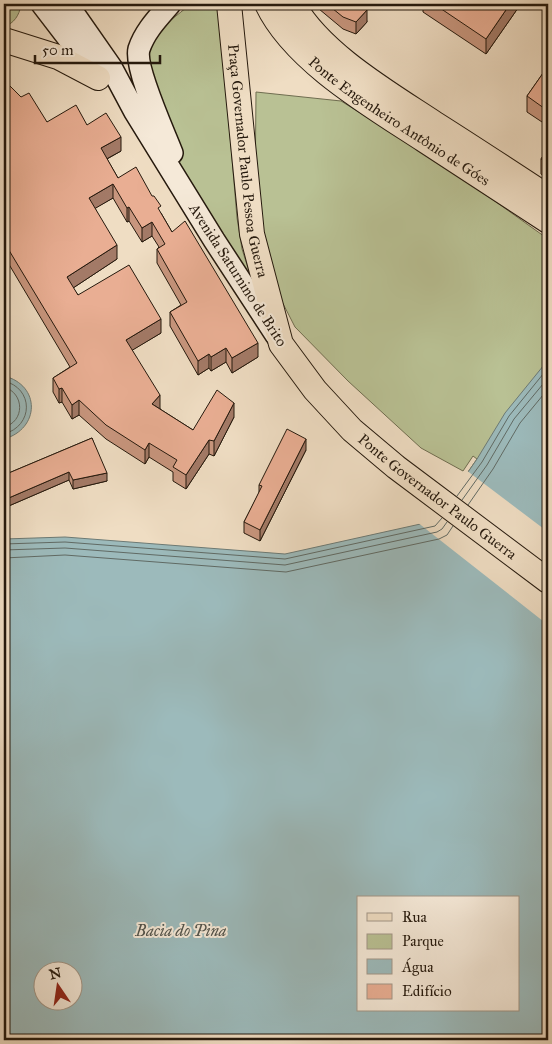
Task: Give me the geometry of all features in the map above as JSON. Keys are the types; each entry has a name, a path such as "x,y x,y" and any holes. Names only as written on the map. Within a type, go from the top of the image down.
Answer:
{"main road":[{"name":"Avenida Saturnino de Brito","path":"42,4 98,78 135,112"},
{"name":"Avenida Saturnino de Brito","path":"67,4 111,68 135,112 214,240 282,344 315,390 352,430"},
{"path":"170,4 148,30 139,51 139,60 144,82 191,202"},
{"name":"Praça Governador Paulo Pessoa Guerra","path":"228,4 243,130 252,234 282,344"},
{"name":"Ponte Engenheiro Antônio de Góes","path":"267,4 293,42 323,71 387,116 548,221"},
{"name":"Ponte Engenheiro Antônio de Góes","path":"293,4 301,18 334,54 402,102 548,197"},
{"path":"4,40 58,58 98,78"},
{"name":"Ponte Governador Paulo Guerra","path":"352,430 396,467 548,581"}],"green space":[{"path":"4,4 21,5 15,19 4,27"},
{"path":"191,4 219,4 237,218 242,249 254,287 183,175 134,77 157,31"},
{"path":"256,92 341,101 447,167 548,239 548,493 434,521 477,459 473,456 463,471 421,448 348,381 295,327 275,288 255,202"}],"water":[{"name":"Bacia do Pina","path":"548,360 548,1040 4,1040 4,539 65,537 285,554 434,521 477,459 505,413"},
{"path":"4,376 16,381 25,388 30,397 31,407 30,417 24,426 16,434 4,439"}],"pier":[{"path":"466,470 548,532 548,625 417,522 433,518"}],"building":[{"path":"327,4 363,4 367,10 356,22 343,17"},
{"path":"434,4 510,4 486,39"},
{"path":"548,66 548,111 527,96"},
{"path":"4,83 21,97 29,93 47,122 76,105 87,125 106,113 121,137 101,148 118,178 136,167 152,196 161,206 158,208 172,232 185,221 258,343 232,358 226,348 211,357 209,354 198,361 170,312 187,302 157,249 165,244 152,222 142,228 129,207 127,208 113,184 89,198 117,245 67,277 78,295 129,265 161,319 126,340 160,395 152,404 193,430 217,390 234,403 214,441 209,440 186,475 173,467 177,460 149,443 145,450 106,425 79,400 72,405 62,388 59,389 53,378 77,363 4,242"},
{"path":"548,148 548,164 541,159"},
{"path":"287,429 306,439 260,530 244,522 262,486 259,485"},
{"path":"92,438 107,473 73,480 69,472 4,500 4,475"}]}
